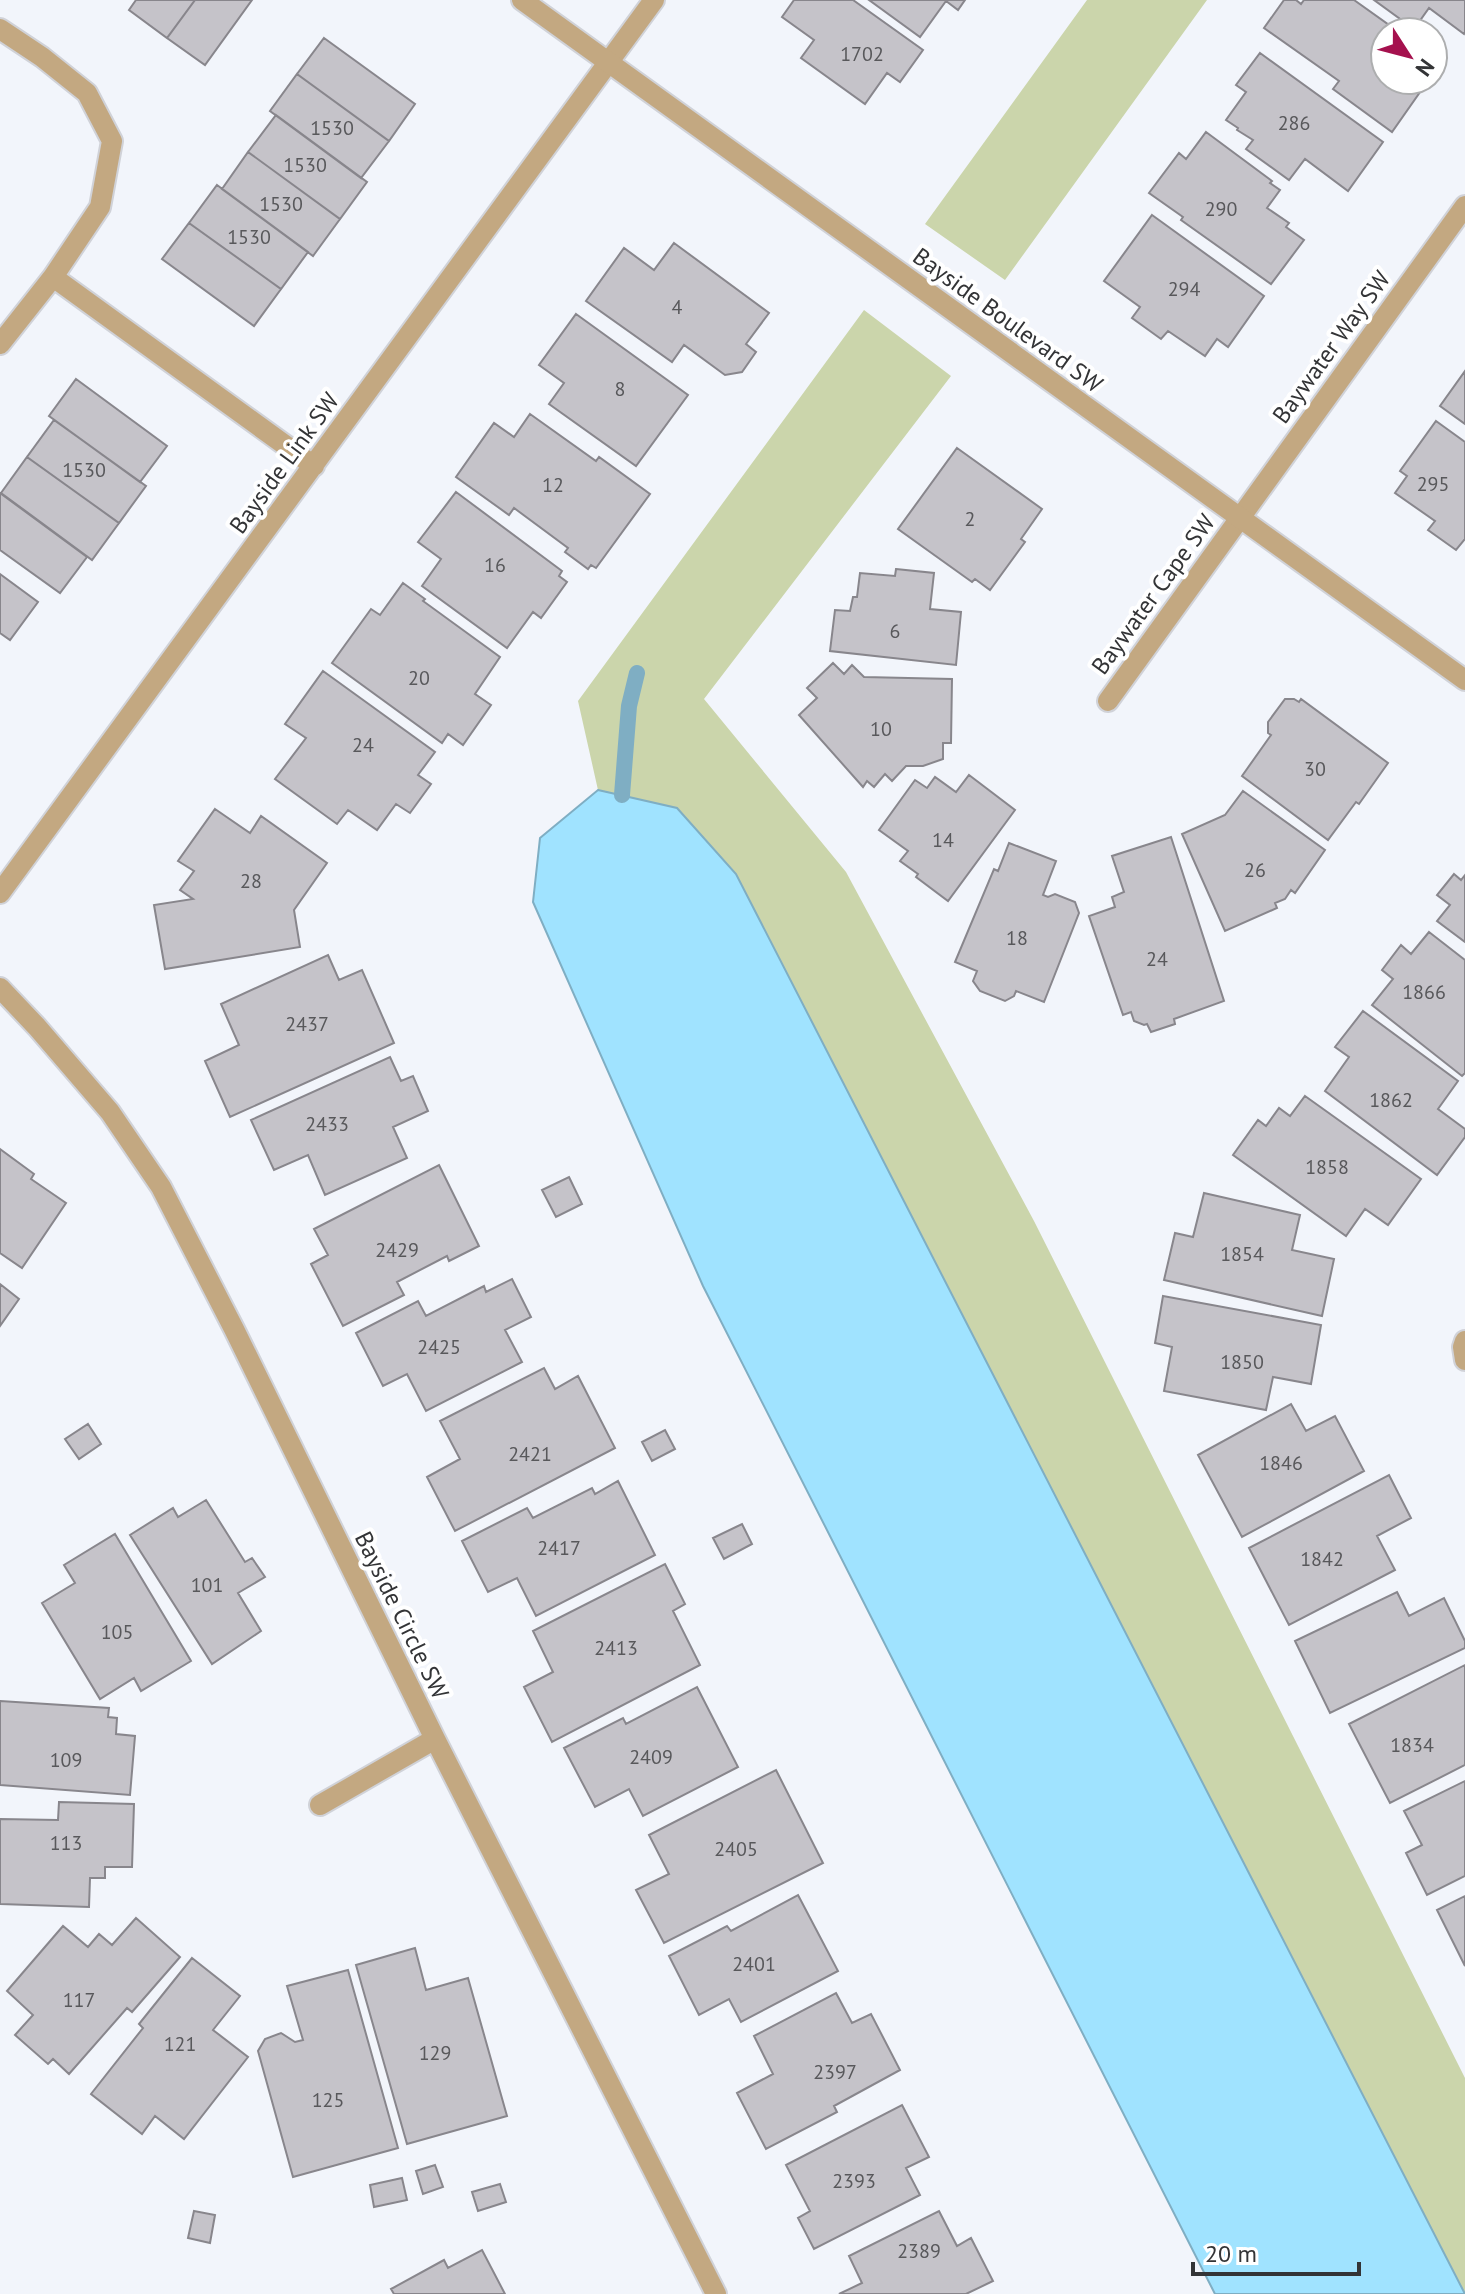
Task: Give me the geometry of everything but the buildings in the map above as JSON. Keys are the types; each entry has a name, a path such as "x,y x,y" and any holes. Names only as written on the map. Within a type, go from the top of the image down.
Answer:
{"street":[{"name":"Bayside Boulevard SW","path":"522,0 1465,680"},
{"name":"Bayside Link SW","path":"0,893 654,0"},
{"path":"0,29 87,93 112,141 100,207 53,277 0,344"},
{"name":"Baywater Way SW","path":"1240,519 1465,206"},
{"path":"53,277 314,466"},
{"name":"Baywater Cape SW","path":"1108,701 1240,519"},
{"name":"Bayside Circle SW","path":"0,988 110,1112 161,1187 435,1739 716,2294"},
{"path":"1465,1341 1465,1360"},
{"path":"320,1805 435,1739"}],"green space":[{"path":"1087,0 1207,0 1005,280 925,224"},
{"path":"864,310 951,376 704,699 846,872 1034,1221 1465,2078 1465,2294 736,874 677,808 598,790 578,701"}],"water":[{"path":"598,790 677,808 736,874 1465,2294 1215,2294 703,1286 533,902 540,838"}],"waterway":[{"path":"622,795 629,706 637,673"}]}
